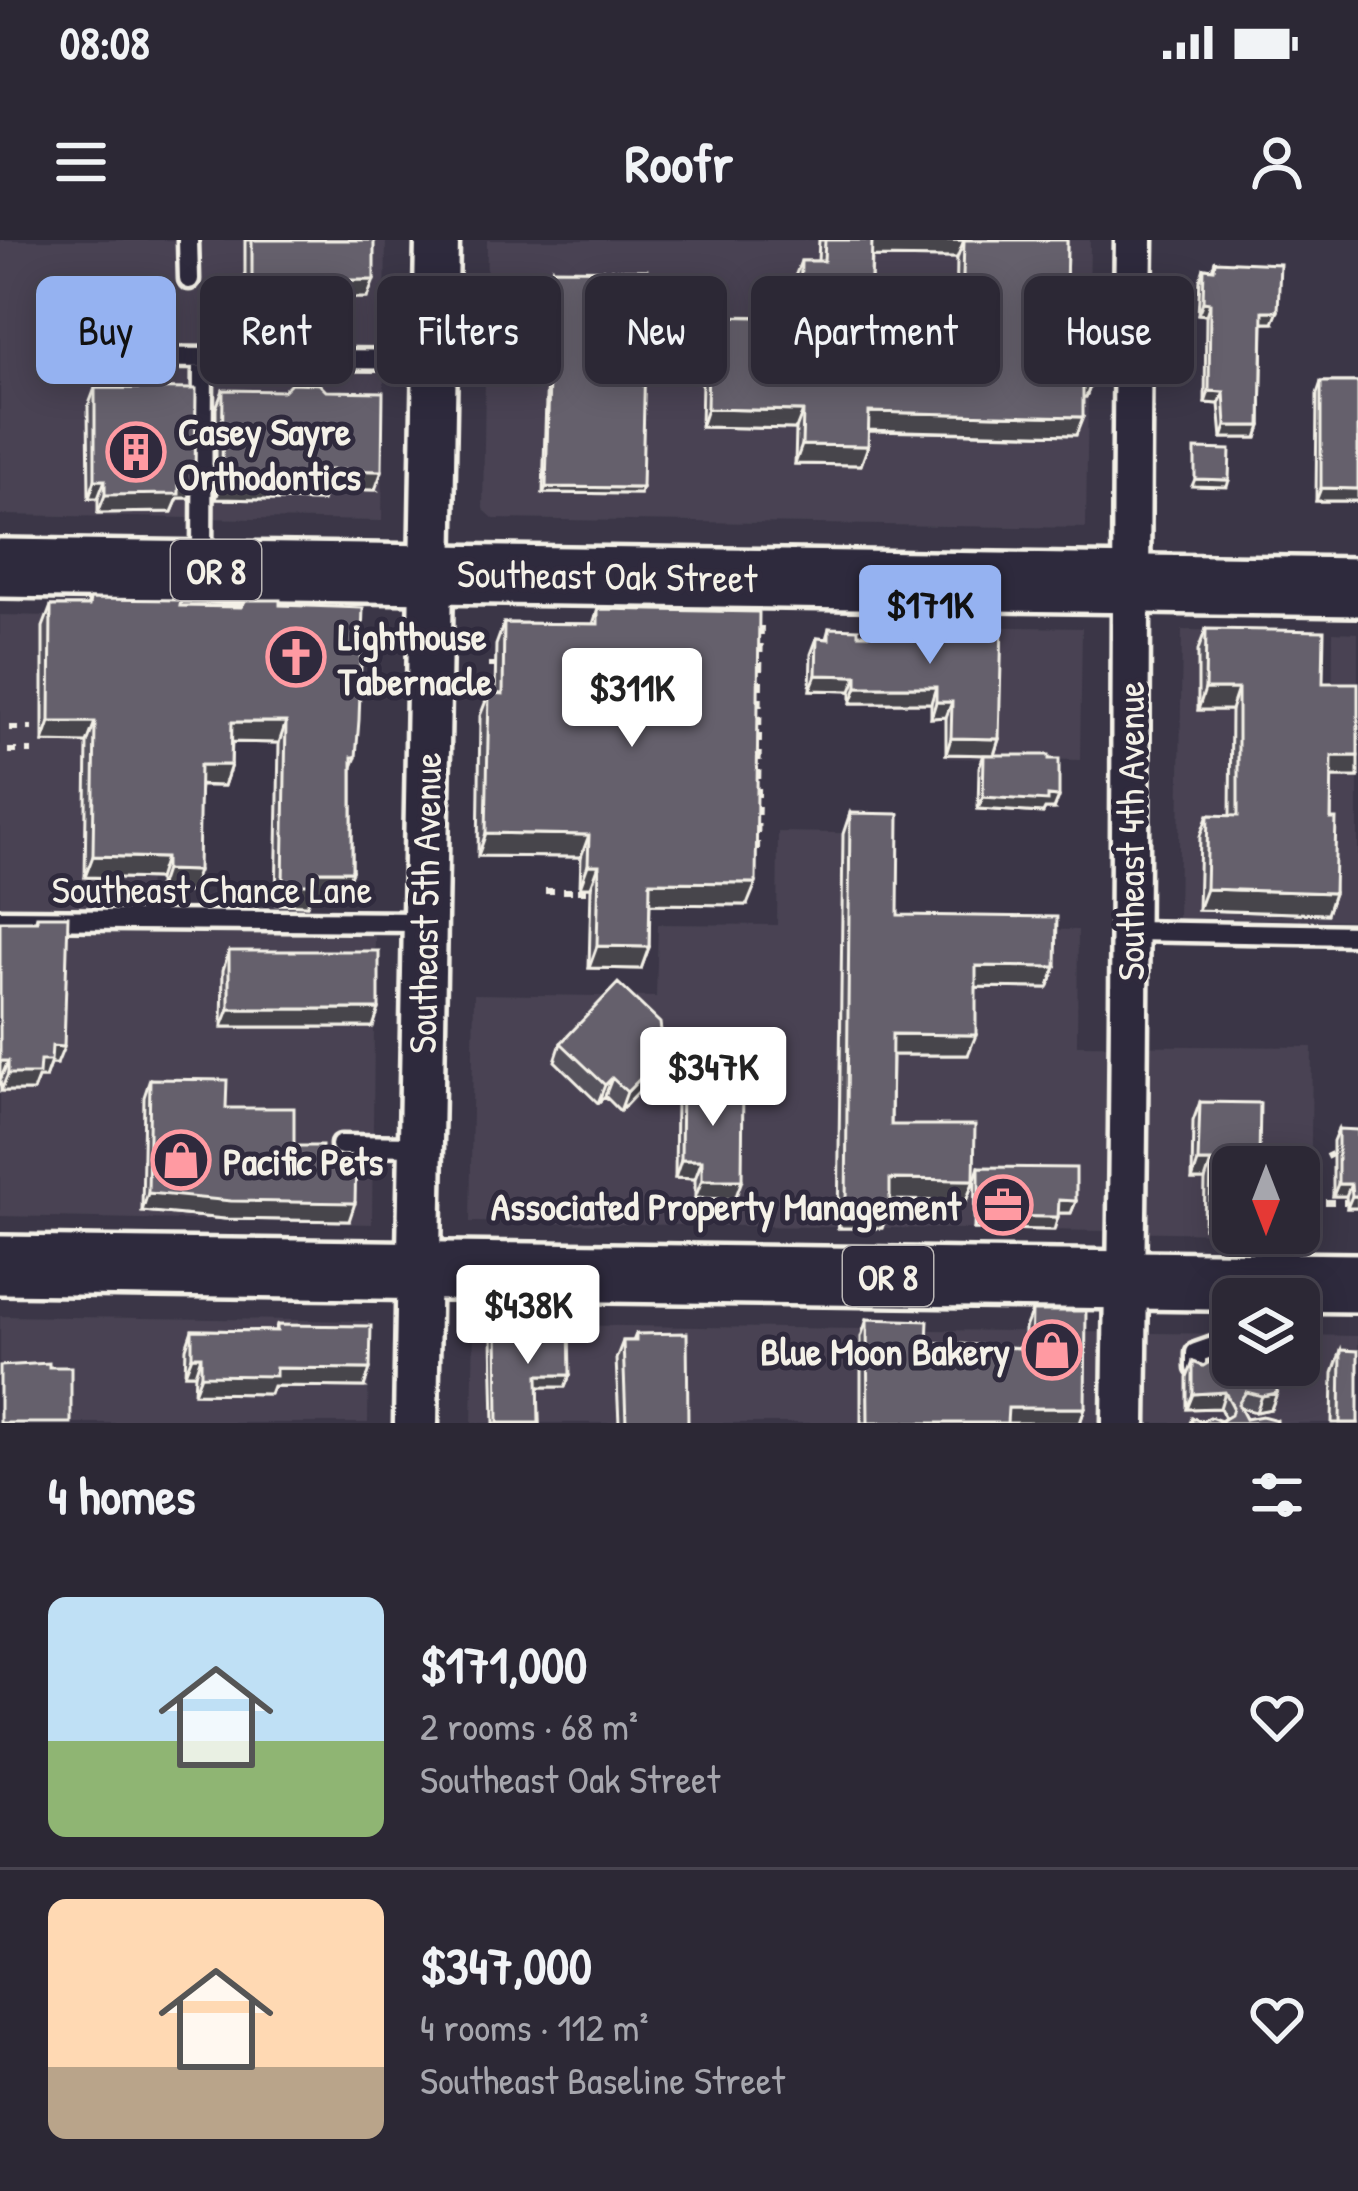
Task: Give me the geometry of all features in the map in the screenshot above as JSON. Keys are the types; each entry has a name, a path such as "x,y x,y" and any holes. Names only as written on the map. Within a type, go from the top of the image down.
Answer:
{"highway":[{"name":"Southeast Oak Street","path":"0,568 1358,587"},
{"name":"OR 8","path":"0,1264 1358,1283"}],"street":[{"name":"Southeast 5th Avenue","path":"437,240 437,276"},
{"name":"Southeast 4th Avenue","path":"1124,1423 1134,240"},
{"name":"Southeast 5th Avenue","path":"416,1423 435,384"}],"lane":[{"path":"188,240 189,279"},
{"path":"202,570 203,384"},
{"name":"Southeast Chance Lane","path":"0,920 423,922"},
{"path":"1131,931 1358,935"},
{"path":"341,1145 419,1146"},
{"path":"1205,1368 1196,1353 1212,1348"}],"path":[{"path":"757,851 761,621"},
{"path":"9,728 32,728"},
{"path":"8,751 32,751"},
{"path":"545,890 611,892"},
{"path":"1325,1202 1347,1202"}],"shaded area":[{"path":"0,240 386,240 385,276 377,276 377,384 384,384 382,521 0,515"},
{"path":"487,240 1090,240 1090,276 1024,276 1024,384 1088,384 1086,528 494,519 483,509 485,384 561,384 561,276 486,276"},
{"path":"0,615 228,619 225,788 150,788 148,930 375,935 372,1224 0,1216"},
{"path":"948,626 1082,628 1080,760 947,758"},
{"path":"1182,630 1256,631 1332,733 1333,632 1358,633 1358,920 1178,918"},
{"path":"778,832 894,834 893,927 1078,930 1077,1045 1312,1047 1311,1146 1212,1146 1212,1233 470,1222 474,994 656,997 658,924 777,925"},
{"path":"0,1316 369,1321 368,1423 0,1423"},
{"path":"474,1324 1212,1334 1212,1386 1320,1386 1320,1335 1358,1336 1358,1423 472,1423"}],"building":[{"path":"252,240 374,240 374,280 252,276"},
{"path":"825,240 872,240 871,276 801,276 801,261 824,261"},
{"path":"964,240 1067,240 1066,276 1024,276 1024,384 1083,384 1083,417 869,412 868,446 802,445 803,411 707,409 708,384 727,384 727,316 751,317 751,384 1000,384 1000,276 963,276"},
{"path":"1215,261 1280,264 1278,311 1263,311 1261,426 1226,426 1224,392 1209,391 1210,303 1203,302 1204,268 1214,269"},
{"path":"552,269 647,270 647,276 585,276 585,384 644,384 642,488 546,487 549,384 561,384 561,276 552,276"},
{"path":"1321,382 1358,382 1358,489 1321,488"},
{"path":"290,384 319,384 326,391 383,392 382,471 329,470 328,483 222,481 223,390 283,391"},
{"name":"Casey Sayre Orthodontics","path":"95,388 196,389 195,480 179,480 179,494 105,495 105,480 95,480"},
{"path":"1195,449 1230,450 1229,480 1195,479"},
{"path":"90,599 181,600 180,606 241,607 246,600 280,600 280,605 363,608 359,720 356,757 352,757 352,871 315,871 315,884 283,884 286,722 232,722 231,765 200,765 198,871 165,870 165,858 93,856 95,722 50,722 51,606 89,606"},
{"path":"953,608 995,609 995,623 1002,623 999,739 951,738 952,702 936,702 936,687 857,687 857,676 816,675 817,638 829,639 829,628 858,629 858,634 953,636"},
{"path":"598,609 759,612 756,883 650,882 649,947 597,946 599,865 588,865 589,835 486,833 489,693 503,694 504,623 598,624"},
{"path":"1206,629 1324,631 1323,683 1358,683 1358,756 1332,756 1334,893 1206,889 1208,815 1238,816 1238,689 1205,689"},
{"path":"984,755 1059,759 1059,797 1048,796 1048,801 983,797"},
{"path":"850,813 899,814 898,915 1057,917 1056,967 976,966 976,1035 892,1034 891,1125 975,1125 974,1180 890,1179 890,1208 846,1207"},
{"path":"37,916 68,916 64,1047 52,1046 51,1061 40,1061 39,1074 8,1074 8,1061 0,1061 0,921 37,921"},
{"path":"229,951 379,951 379,1009 229,1009"},
{"path":"618,983 660,1023 664,1054 627,1092 612,1078 605,1085 561,1043"},
{"path":"150,1079 227,1080 226,1108 294,1108 294,1146 322,1146 322,1160 356,1160 355,1203 231,1201 148,1193"},
{"path":"682,1083 743,1084 742,1180 702,1180 702,1160 681,1160"},
{"path":"1200,1102 1260,1103 1259,1146 1212,1146 1212,1209 1211,1162 1198,1162"},
{"path":"1338,1129 1358,1130 1358,1196 1352,1196 1351,1184 1338,1184"},
{"path":"979,1167 1076,1168 1076,1201 1059,1200 1058,1217 979,1216"},
{"path":"1032,1311 1086,1311 1085,1408 1008,1408 1007,1423 868,1423 867,1319 928,1321 927,1342 1031,1349"},
{"path":"497,1324 569,1324 570,1375 538,1375 539,1423 498,1423"},
{"path":"277,1325 371,1326 370,1369 276,1368 276,1376 201,1375 201,1356 192,1356 192,1330 277,1331"},
{"path":"687,1333 688,1423 626,1423 623,1341 636,1341 636,1334"},
{"path":"1341,1350 1358,1351 1358,1423 1340,1423"},
{"path":"1212,1361 1212,1386 1277,1386 1277,1393 1262,1396 1246,1392 1238,1404 1246,1419 1262,1416 1277,1423 1192,1423 1192,1418 1221,1421 1231,1415 1233,1407 1225,1392 1193,1394 1193,1362 1203,1366"},
{"path":"49,1363 49,1367 71,1367 71,1423 0,1423 0,1366"}],"place":[{"name":"Casey Sayre Orthodontics","path":"136,452"},
{"name":"Lighthouse Tabernacle","path":"296,657"},
{"name":"Pacific Pets","path":"181,1160"},
{"name":"Associated Property Management","path":"1003,1205"},
{"name":"Blue Moon Bakery","path":"1052,1350"}]}
